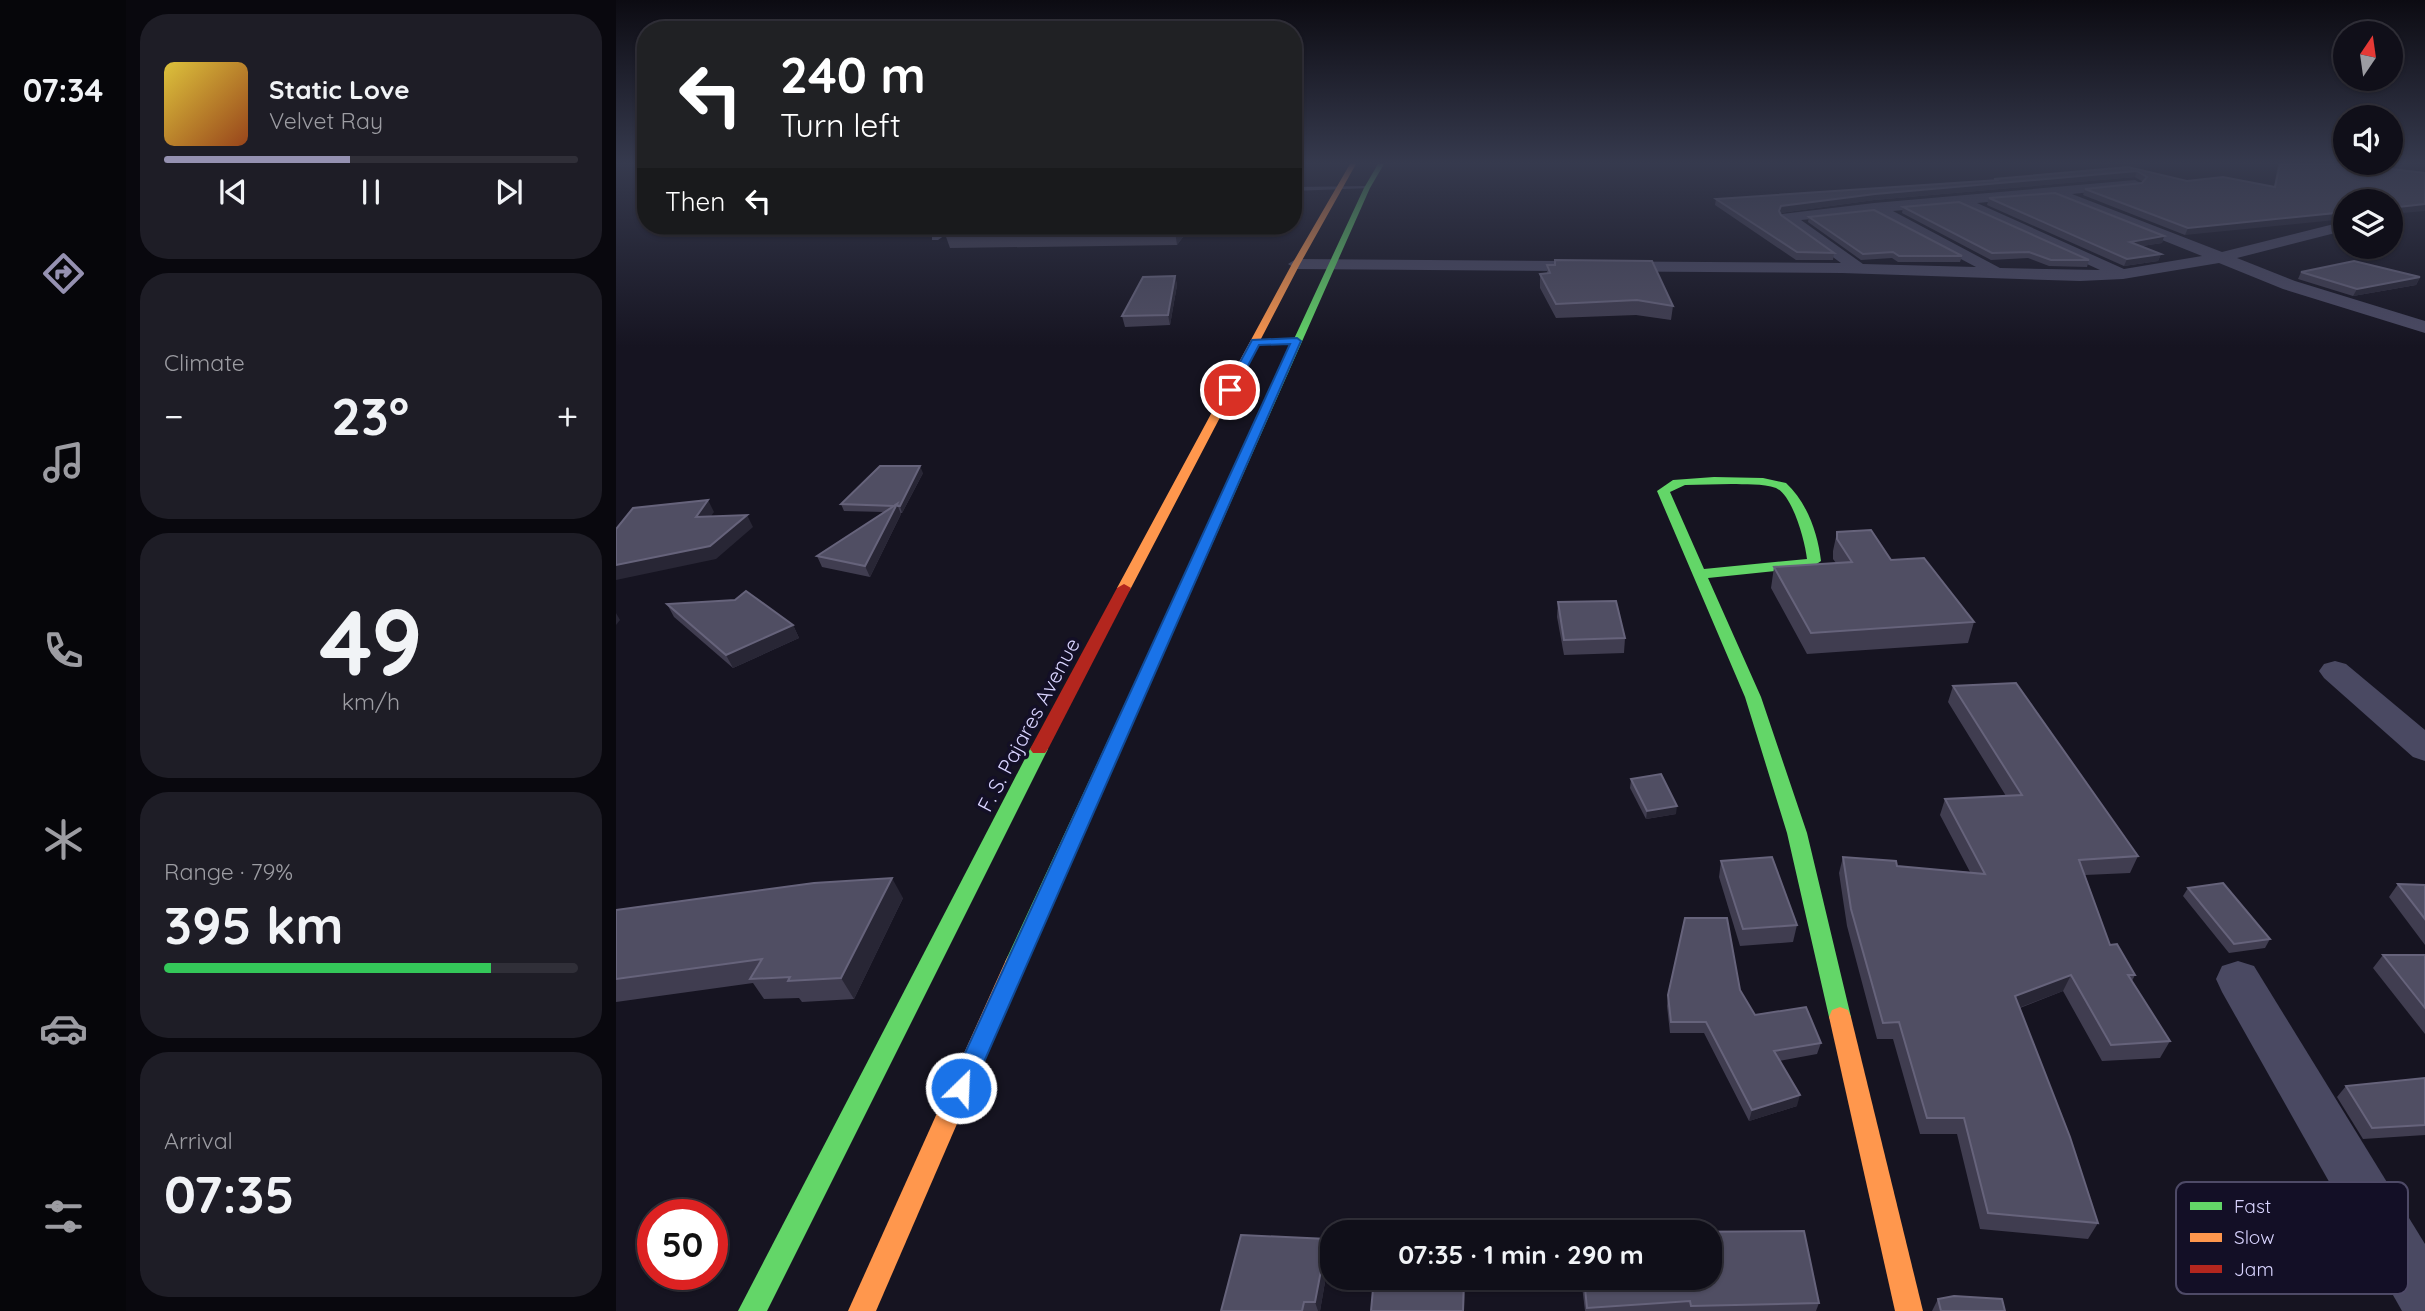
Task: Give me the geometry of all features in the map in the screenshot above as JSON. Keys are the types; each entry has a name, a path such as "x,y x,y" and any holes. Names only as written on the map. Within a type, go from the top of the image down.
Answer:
{"main road":[{"name":"F. S. Pajares Avenue","path":"862,1311 1070,841 1276,342 1296,264 1318,225"},
{"name":"F. S. Pajares Avenue","path":"752,1311 980,862 1276,342 1333,264 1350,225"},
{"path":"1700,574 1807,564 1814,561 1815,548 1787,490 1771,482 1759,481 1677,482 1663,491 1753,697 1797,833 1909,1311"}],"street":[{"path":"1800,225 1860,269"},
{"path":"1910,225 2001,274"},
{"path":"2015,225 2123,274"},
{"path":"2137,225 2289,285 2425,327"},
{"path":"1296,264 1860,269 2080,276 2123,274 2218,258 2333,229"},
{"path":"2335,671 2425,749"},
{"path":"2238,979 2358,1182"},
{"path":"2408,1267 2425,1296"}],"lane":[{"path":"935,238 940,235"}],"building":[{"path":"1756,225 1795,225 1834,253 1797,252"},
{"path":"1821,225 1903,225 1962,256 1899,256 1893,252 1863,254"},
{"path":"1938,225 2011,225 2089,260 2051,260 2029,252 1992,253"},
{"path":"2050,225 2137,225 2164,236 2130,242 2161,254 2127,259"},
{"path":"2181,225 2216,225 2188,228"},
{"path":"1555,260 1652,261 1673,306 1637,300 1556,304 1540,274 1550,273 1547,265 1555,265"},
{"path":"2354,261 2420,277 2357,289 2301,272"},
{"path":"1175,276 1168,315 1122,316 1143,277"},
{"path":"880,466 920,466 900,506 841,504"},
{"path":"708,500 696,517 747,515 710,546 616,565 616,529 633,508"},
{"path":"897,504 865,566 817,556"},
{"path":"1871,530 1891,560 1924,558 1974,622 1811,633 1774,567 1852,562 1837,539 1837,532"},
{"path":"746,591 793,625 726,655 667,604 735,600"},
{"path":"1616,601 1625,638 1564,640 1558,602"},
{"path":"2016,683 2138,856 2079,860 2110,945 2117,944 2135,975 2128,975 2170,1041 2111,1045 2071,975 2015,996 2070,1137 2098,1223 1988,1213 1964,1118 1927,1118 1899,1022 1883,1023 1851,909 1843,857 1896,861 1897,866 1985,874 1945,799 2022,795 1953,686"},
{"path":"1661,774 1677,806 1647,811 1631,779"},
{"path":"1772,857 1797,925 1743,929 1721,861"},
{"path":"892,878 841,978 788,981 790,977 750,979 762,959 616,979 616,910 814,883"},
{"path":"2223,883 2270,939 2234,944 2188,888"},
{"path":"2398,884 2425,885 2425,919"},
{"path":"1685,918 1727,918 1740,990 1755,1015 1806,1007 1821,1043 1774,1051 1800,1095 1752,1110 1706,1022 1671,1022 1668,995"},
{"path":"2383,955 2425,955 2425,1008"},
{"path":"2425,1078 2425,1125 2372,1128 2346,1086"},
{"path":"1804,1231 1819,1303 1691,1306 1690,1301 1587,1308 1585,1290 1722,1290 1722,1232"},
{"path":"1241,1235 1320,1239 1320,1276 1315,1302 1304,1302 1302,1311 1221,1311"},
{"path":"1373,1290 1464,1290 1463,1311 1371,1311"},
{"path":"1954,1296 2002,1299 2005,1311 1941,1311 1938,1299"}],"traffic: fast":[{"path":"1016,962 1350,225"},
{"path":"1700,574 1807,564 1814,561 1804,520 1788,491 1775,484 1731,480 1677,483 1663,491 1753,697 1797,833 1840,1017"},
{"path":"752,1311 1039,749"}],"traffic: slow":[{"path":"1124,588 1318,225"},
{"path":"862,1311 1016,962"},
{"path":"1840,1017 1909,1311"}],"traffic: jam":[{"path":"1039,749 1124,588"}],"route":[{"path":"961,1088 1297,341 1255,342 1230,390"}]}
